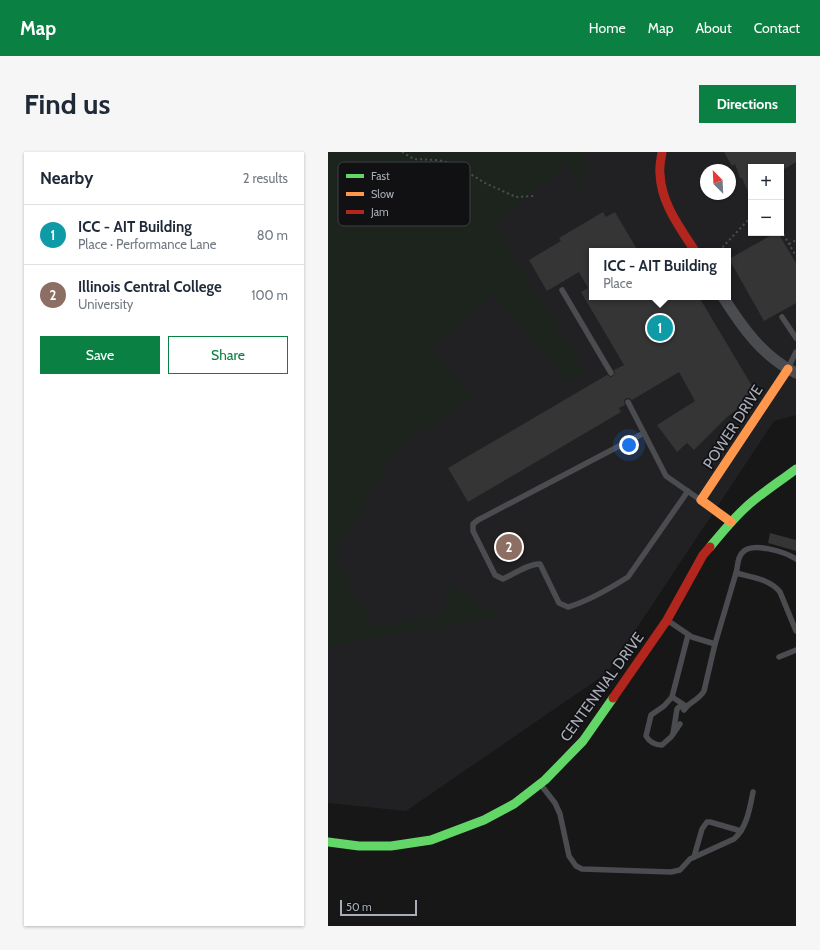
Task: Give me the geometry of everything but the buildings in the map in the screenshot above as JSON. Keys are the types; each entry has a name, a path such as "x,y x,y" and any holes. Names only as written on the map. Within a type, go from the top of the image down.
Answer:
{"main road":[{"path":"662,152 660,177 662,192 693,248"},
{"name":"POWER DRIVE","path":"701,500 792,371"},
{"name":"CENTENNIAL DRIVE","path":"328,842 359,846 391,846 431,840 484,820 514,804 540,783 583,741 667,620 703,555 731,522 764,492 796,469"},
{"path":"701,500 731,522"}],"street":[{"path":"725,300 742,327 755,342 768,355 792,371"}],"lane":[{"path":"562,290 611,373"},
{"path":"782,317 796,338"},
{"path":"792,371 796,352"},
{"path":"628,402 666,476 701,500"},
{"path":"644,433 473,524 473,531 495,575 503,579 531,565 540,564 559,603 568,607 581,603 614,586 628,576 688,491"},
{"path":"673,734 677,709 679,707 685,708 701,696 704,691 715,644 736,573 740,554 746,548 763,548 796,559"},
{"path":"736,573 768,582 777,588 796,631"},
{"path":"667,620 688,635 715,644"},
{"path":"680,724 662,745 657,745 648,740 646,734 651,715 664,706 672,697 688,635"},
{"path":"779,657 796,650"},
{"path":"672,697 685,708"},
{"path":"540,783 555,803 560,814 569,856 576,866 582,870 671,872 680,870 690,859 734,839 744,825 753,792"},
{"path":"694,857 702,828 707,822 741,831"}],"path":[{"path":"402,152 414,159 438,160 446,162"},
{"path":"470,174 516,197 535,196"},
{"path":"722,248 747,221"},
{"path":"784,235 796,256"},
{"path":"789,244 796,240"}],"shaded area":[{"path":"328,152 796,152 796,415 774,421 607,673 406,811 328,803"},
{"path":"328,152 587,152 578,192 568,162 495,226 586,374 568,383 494,294 433,347 473,399 398,445 335,556 373,627 443,614 449,584 501,616 328,646"}],"traffic: fast":[{"path":"710,547 745,508 796,469"},
{"path":"328,842 359,846 391,846 431,840 484,820 514,804 545,780 583,741 613,698"}],"traffic: slow":[{"path":"731,522 701,500 788,369"}],"traffic: jam":[{"path":"662,152 660,171 661,185 664,195 672,215 693,248"},
{"path":"613,698 667,620 703,555 710,547"}],"place":[{"name":"ICC - AIT Building","path":"660,328"},
{"name":"Illinois Central College","path":"509,547"}]}
